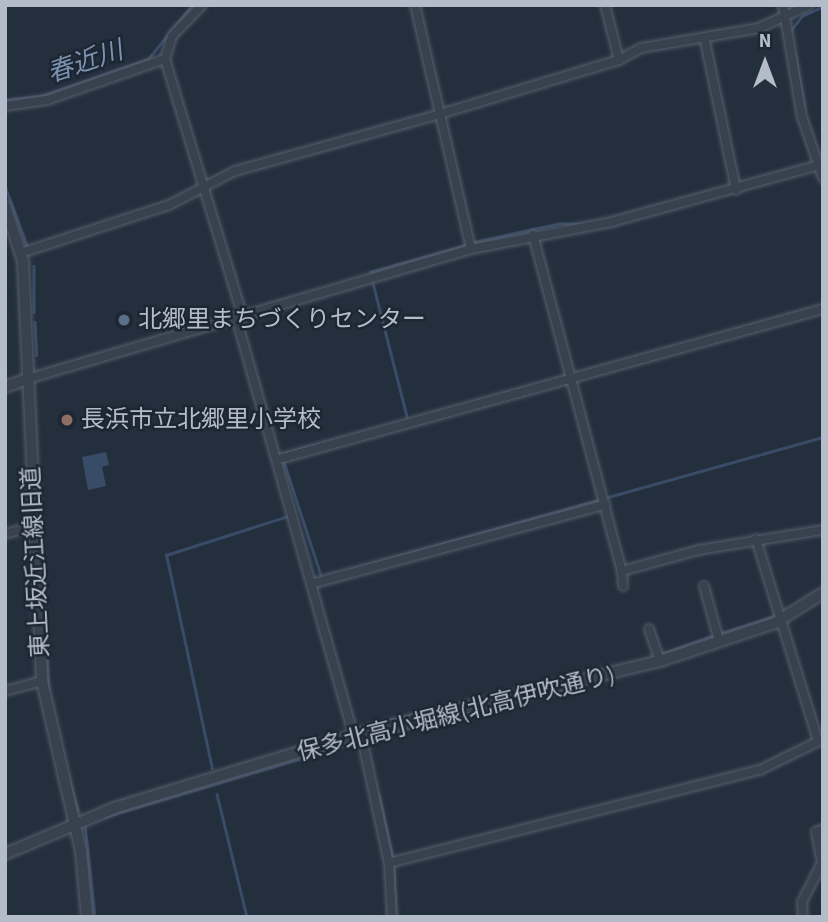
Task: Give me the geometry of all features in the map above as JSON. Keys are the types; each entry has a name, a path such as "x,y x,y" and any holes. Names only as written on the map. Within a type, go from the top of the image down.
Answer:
{"street":[{"path":"202,5 172,36 165,59 357,735 388,863 392,917"},
{"path":"415,5 471,249"},
{"path":"605,5 619,60"},
{"path":"783,5 823,178"},
{"path":"21,253 169,205 235,171 440,114 619,60 641,48 705,41 786,19 809,5"},
{"path":"705,41 736,187"},
{"path":"5,106 47,100 165,59"},
{"path":"5,387 471,249 611,222 819,165"},
{"name":"東上坂近江線旧道","path":"5,206 21,253 42,681 75,824 87,917"},
{"path":"533,235 606,504 623,586"},
{"path":"279,459 823,309"},
{"path":"314,583 606,504"},
{"path":"5,534 34,526"},
{"path":"622,571 757,539 823,530"},
{"path":"388,863 760,770 820,739 779,621 757,539"},
{"path":"704,586 718,637"},
{"name":"保多北高小堀線(北高伊吹通り)","path":"5,855 75,824 357,735 660,661 718,637 779,621 823,593"},
{"path":"649,629 660,661"},
{"path":"5,691 42,681"},
{"path":"803,917 802,902 822,863 816,832 823,829"}],"water":[{"path":"106,452 109,465 102,467 106,486 88,490 82,457"}],"waterway":[{"name":"春近川","path":"5,100 44,95 148,59 192,5"},
{"path":"791,30 802,16 823,6"},
{"path":"795,53 804,105"},
{"name":"春近川","path":"5,186 28,248"},
{"path":"474,242 561,223 583,224"},
{"path":"370,272 466,245"},
{"name":"春近川","path":"34,266 34,312"},
{"path":"373,283 408,420"},
{"name":"春近川","path":"35,322 37,355"},
{"path":"608,497 823,437"},
{"path":"284,454 314,445"},
{"path":"284,462 322,578"},
{"path":"345,571 598,500"},
{"path":"212,769 166,555 288,516"},
{"path":"41,544 49,691"},
{"path":"721,633 774,616"},
{"path":"661,654 714,635"},
{"path":"494,697 548,683"},
{"path":"359,727 463,703"},
{"path":"370,737 488,711"},
{"path":"104,817 342,746"},
{"path":"69,779 78,811"},
{"path":"217,794 247,917"},
{"path":"379,794 393,858"},
{"path":"85,824 95,917"},
{"path":"394,869 396,917"}],"place":[{"name":"北郷里まちづくりセンター","path":"124,320"},
{"name":"長浜市立北郷里小学校","path":"67,420"}]}
